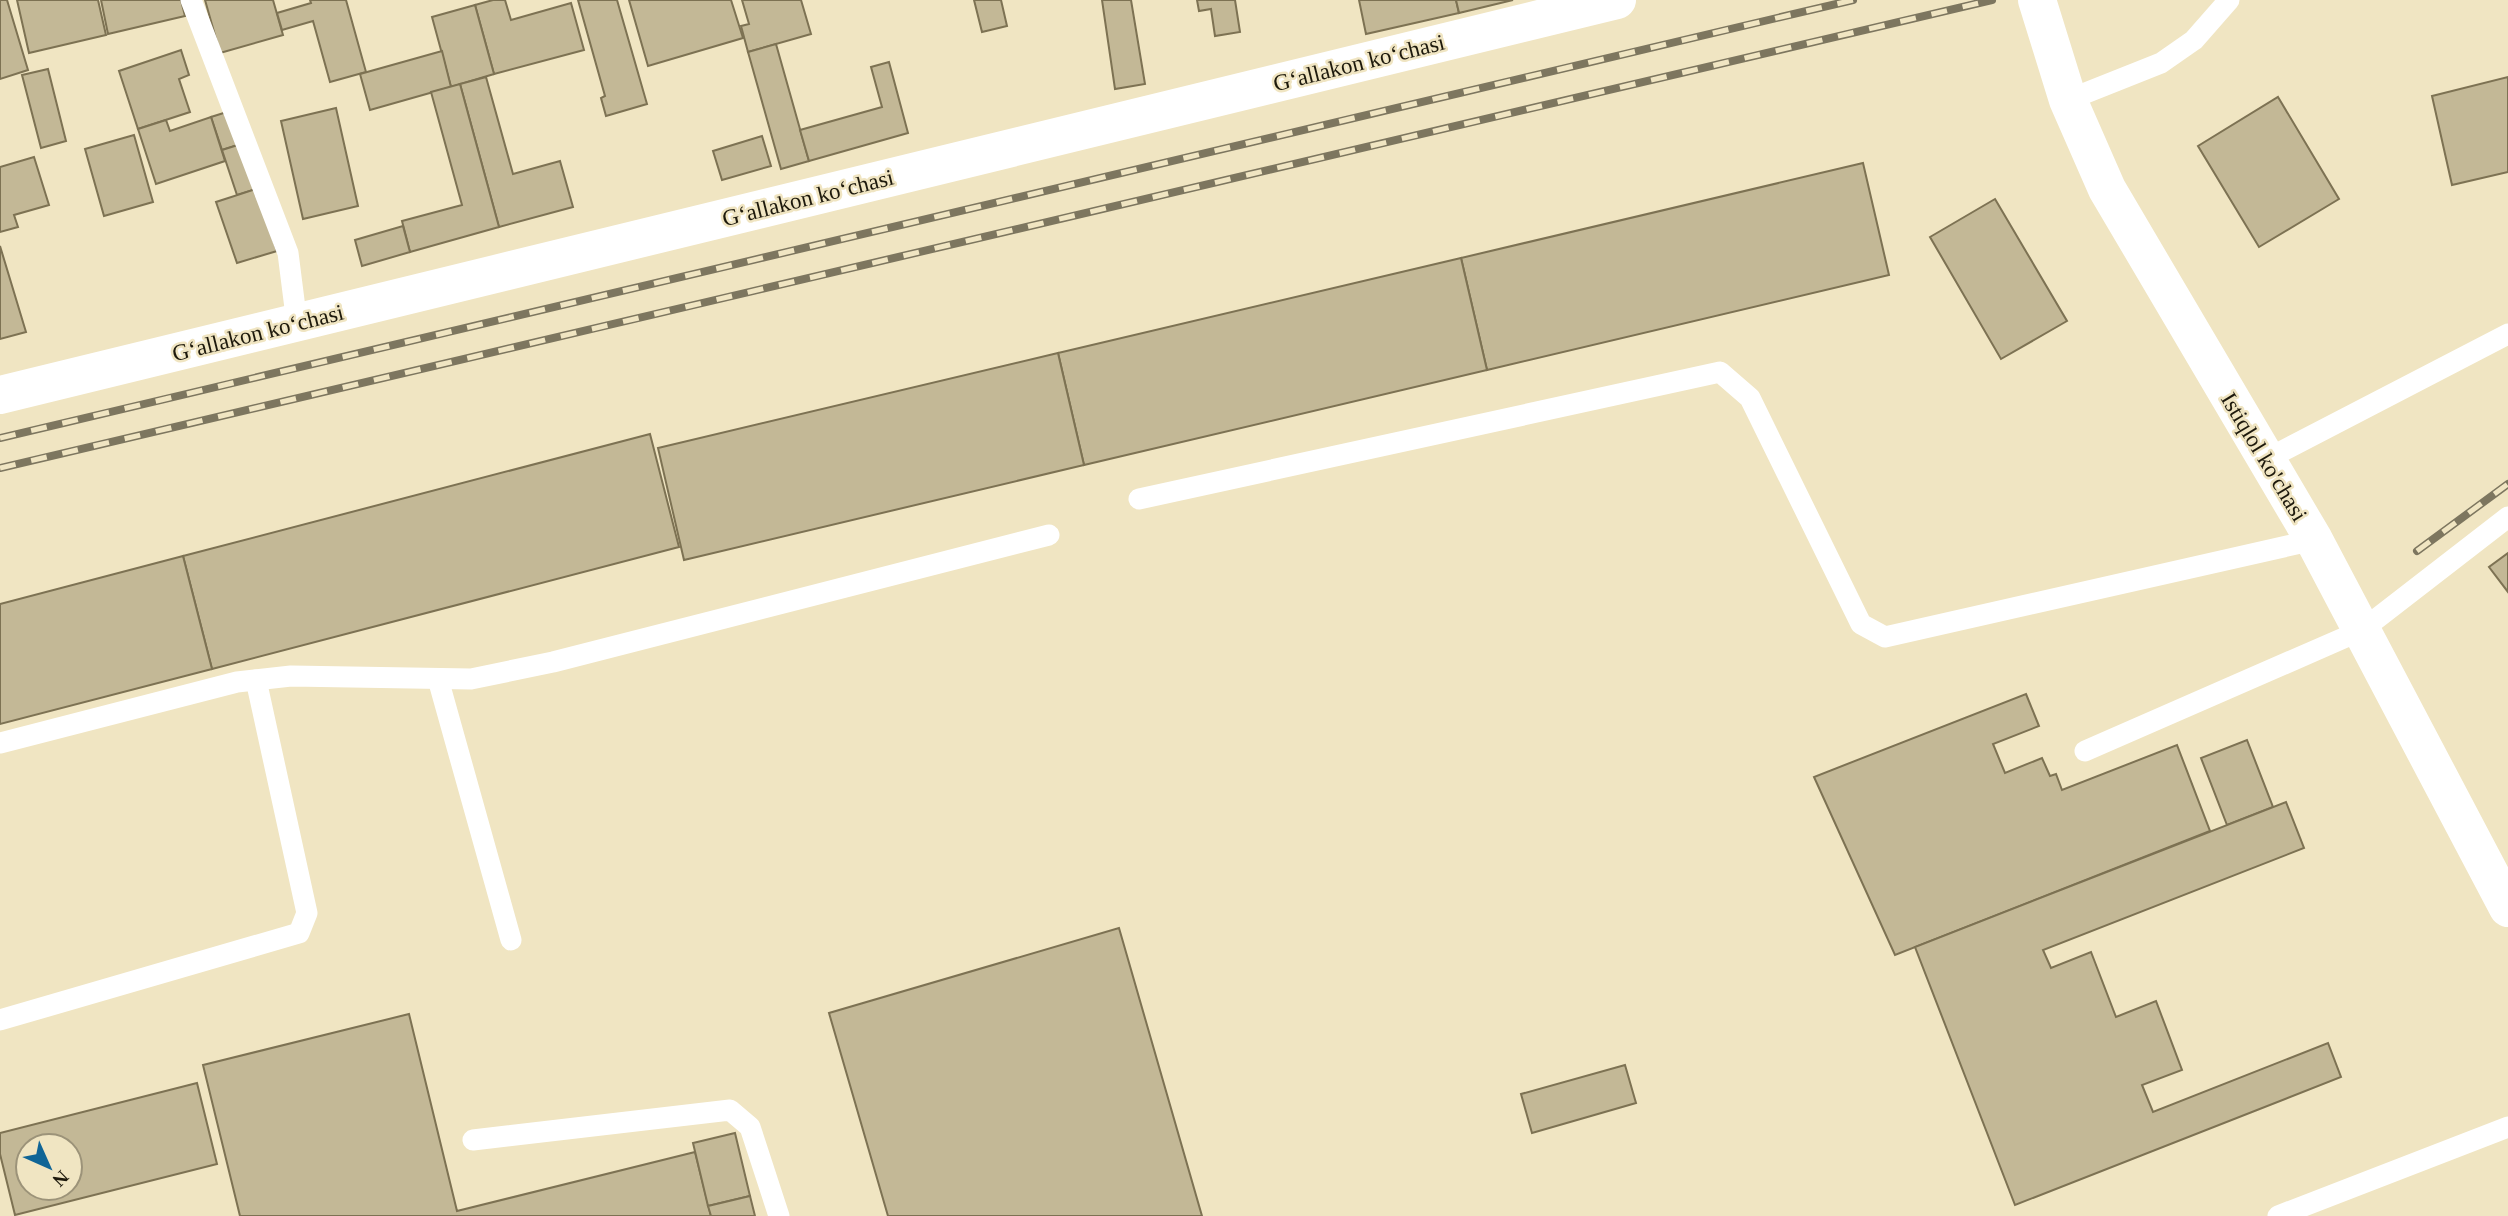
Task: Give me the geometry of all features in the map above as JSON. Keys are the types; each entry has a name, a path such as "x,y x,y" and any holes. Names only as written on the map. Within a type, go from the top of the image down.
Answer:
{"street":[{"name":"Gʻallakon koʻchasi","path":"0,395 1616,0"},
{"name":"Istiqlol ko'chasi","path":"2037,0 2068,100 2107,189 2314,540 2508,908"}],"lane":[{"path":"191,0 288,253 297,324"},
{"path":"2068,100 2161,62 2194,40 2229,0"},
{"path":"2265,460 2508,334"},
{"path":"1139,499 1720,372 1750,398 1861,624 1885,637 2314,540"},
{"path":"2085,751 2362,630 2508,517"},
{"path":"0,743 237,682 290,676 471,679 553,662 1049,535"},
{"path":"438,679 511,940"},
{"path":"0,1020 299,933 307,913 256,680"},
{"path":"474,1140 730,1110 750,1127 779,1216"},
{"path":"2278,1216 2508,1127"}],"building":[{"path":"0,0 7,0 28,70 0,79"},
{"path":"17,0 98,0 106,35 29,53"},
{"path":"101,0 181,0 185,16 108,34"},
{"path":"205,0 273,0 283,35 220,53"},
{"path":"310,0 346,0 366,72 330,82 313,21 282,30 277,13 311,3"},
{"path":"505,0 511,20 571,3 584,50 494,74 475,5"},
{"path":"578,0 617,0 647,104 606,116 601,98 605,96"},
{"path":"629,0 731,0 743,38 648,66"},
{"path":"742,0 801,0 811,34 748,52 741,26 749,24"},
{"path":"974,0 1001,0 1007,26 982,32"},
{"path":"1102,0 1131,0 1145,84 1115,89"},
{"path":"1197,0 1235,0 1240,32 1215,36 1211,9 1199,11"},
{"path":"1359,0 1456,0 1459,13 1366,34"},
{"path":"1456,0 1513,0 1459,13"},
{"path":"475,5 494,74 451,87 432,17"},
{"path":"776,44 809,161 781,169 748,52"},
{"path":"181,50 189,75 179,79 190,112 138,129 119,71"},
{"path":"442,51 451,87 370,110 360,74"},
{"path":"889,62 908,133 809,161 800,130 882,107 871,67"},
{"path":"48,69 66,141 41,148 22,75"},
{"path":"486,77 513,174 560,161 573,207 499,227 460,84"},
{"path":"2508,77 2508,172 2452,185 2432,96"},
{"path":"460,84 499,227 410,252 402,221 462,205 431,92"},
{"path":"2278,97 2339,199 2259,247 2198,146"},
{"path":"336,108 358,206 303,219 281,121"},
{"path":"230,111 241,144 222,150 211,117"},
{"path":"211,117 225,161 156,184 138,129 166,120 170,131"},
{"path":"134,135 153,202 104,216 85,149"},
{"path":"762,136 771,166 722,180 713,151"},
{"path":"241,144 256,189 237,195 222,150"},
{"path":"34,157 49,205 14,215 18,227 0,232 0,167"},
{"path":"1863,163 1889,275 1487,370 1461,258"},
{"path":"256,189 277,251 237,263 216,202"},
{"path":"1995,199 2067,321 2001,359 1930,237"},
{"path":"403,226 410,252 362,266 355,240"},
{"path":"0,246 26,332 0,339"},
{"path":"1461,258 1487,370 1084,465 1058,353"},
{"path":"1058,353 1084,465 684,560 658,448"},
{"path":"650,434 679,547 212,669 183,556"},
{"path":"2508,553 2508,592 2489,567"},
{"path":"183,556 212,669 0,724 0,604"},
{"path":"2026,694 2039,726 1993,744 2005,773 2042,758 2050,776 2056,774 2062,790 2177,745 2210,831 1895,955 1814,777"},
{"path":"2247,740 2273,807 2227,825 2201,758"},
{"path":"2286,802 2304,848 2043,950 2051,968 2091,952 2116,1017 2156,1001 2182,1070 2142,1085 2153,1112 2328,1043 2341,1077 2015,1205 1915,947"},
{"path":"1119,928 1202,1216 888,1216 829,1013"},
{"path":"409,1014 457,1211 695,1152 711,1216 240,1216 203,1065"},
{"path":"1625,1065 1636,1103 1532,1133 1521,1094"},
{"path":"197,1083 217,1164 84,1198 84,1132 14,1132 14,1202 66,1202 15,1215 0,1154 0,1133"},
{"path":"735,1133 750,1196 708,1206 693,1143"},
{"path":"750,1196 755,1216 711,1216 708,1206"}],"railway":[{"path":"0,438 1853,0"},
{"path":"0,468 1992,0"},
{"path":"2417,551 2508,484"}]}
